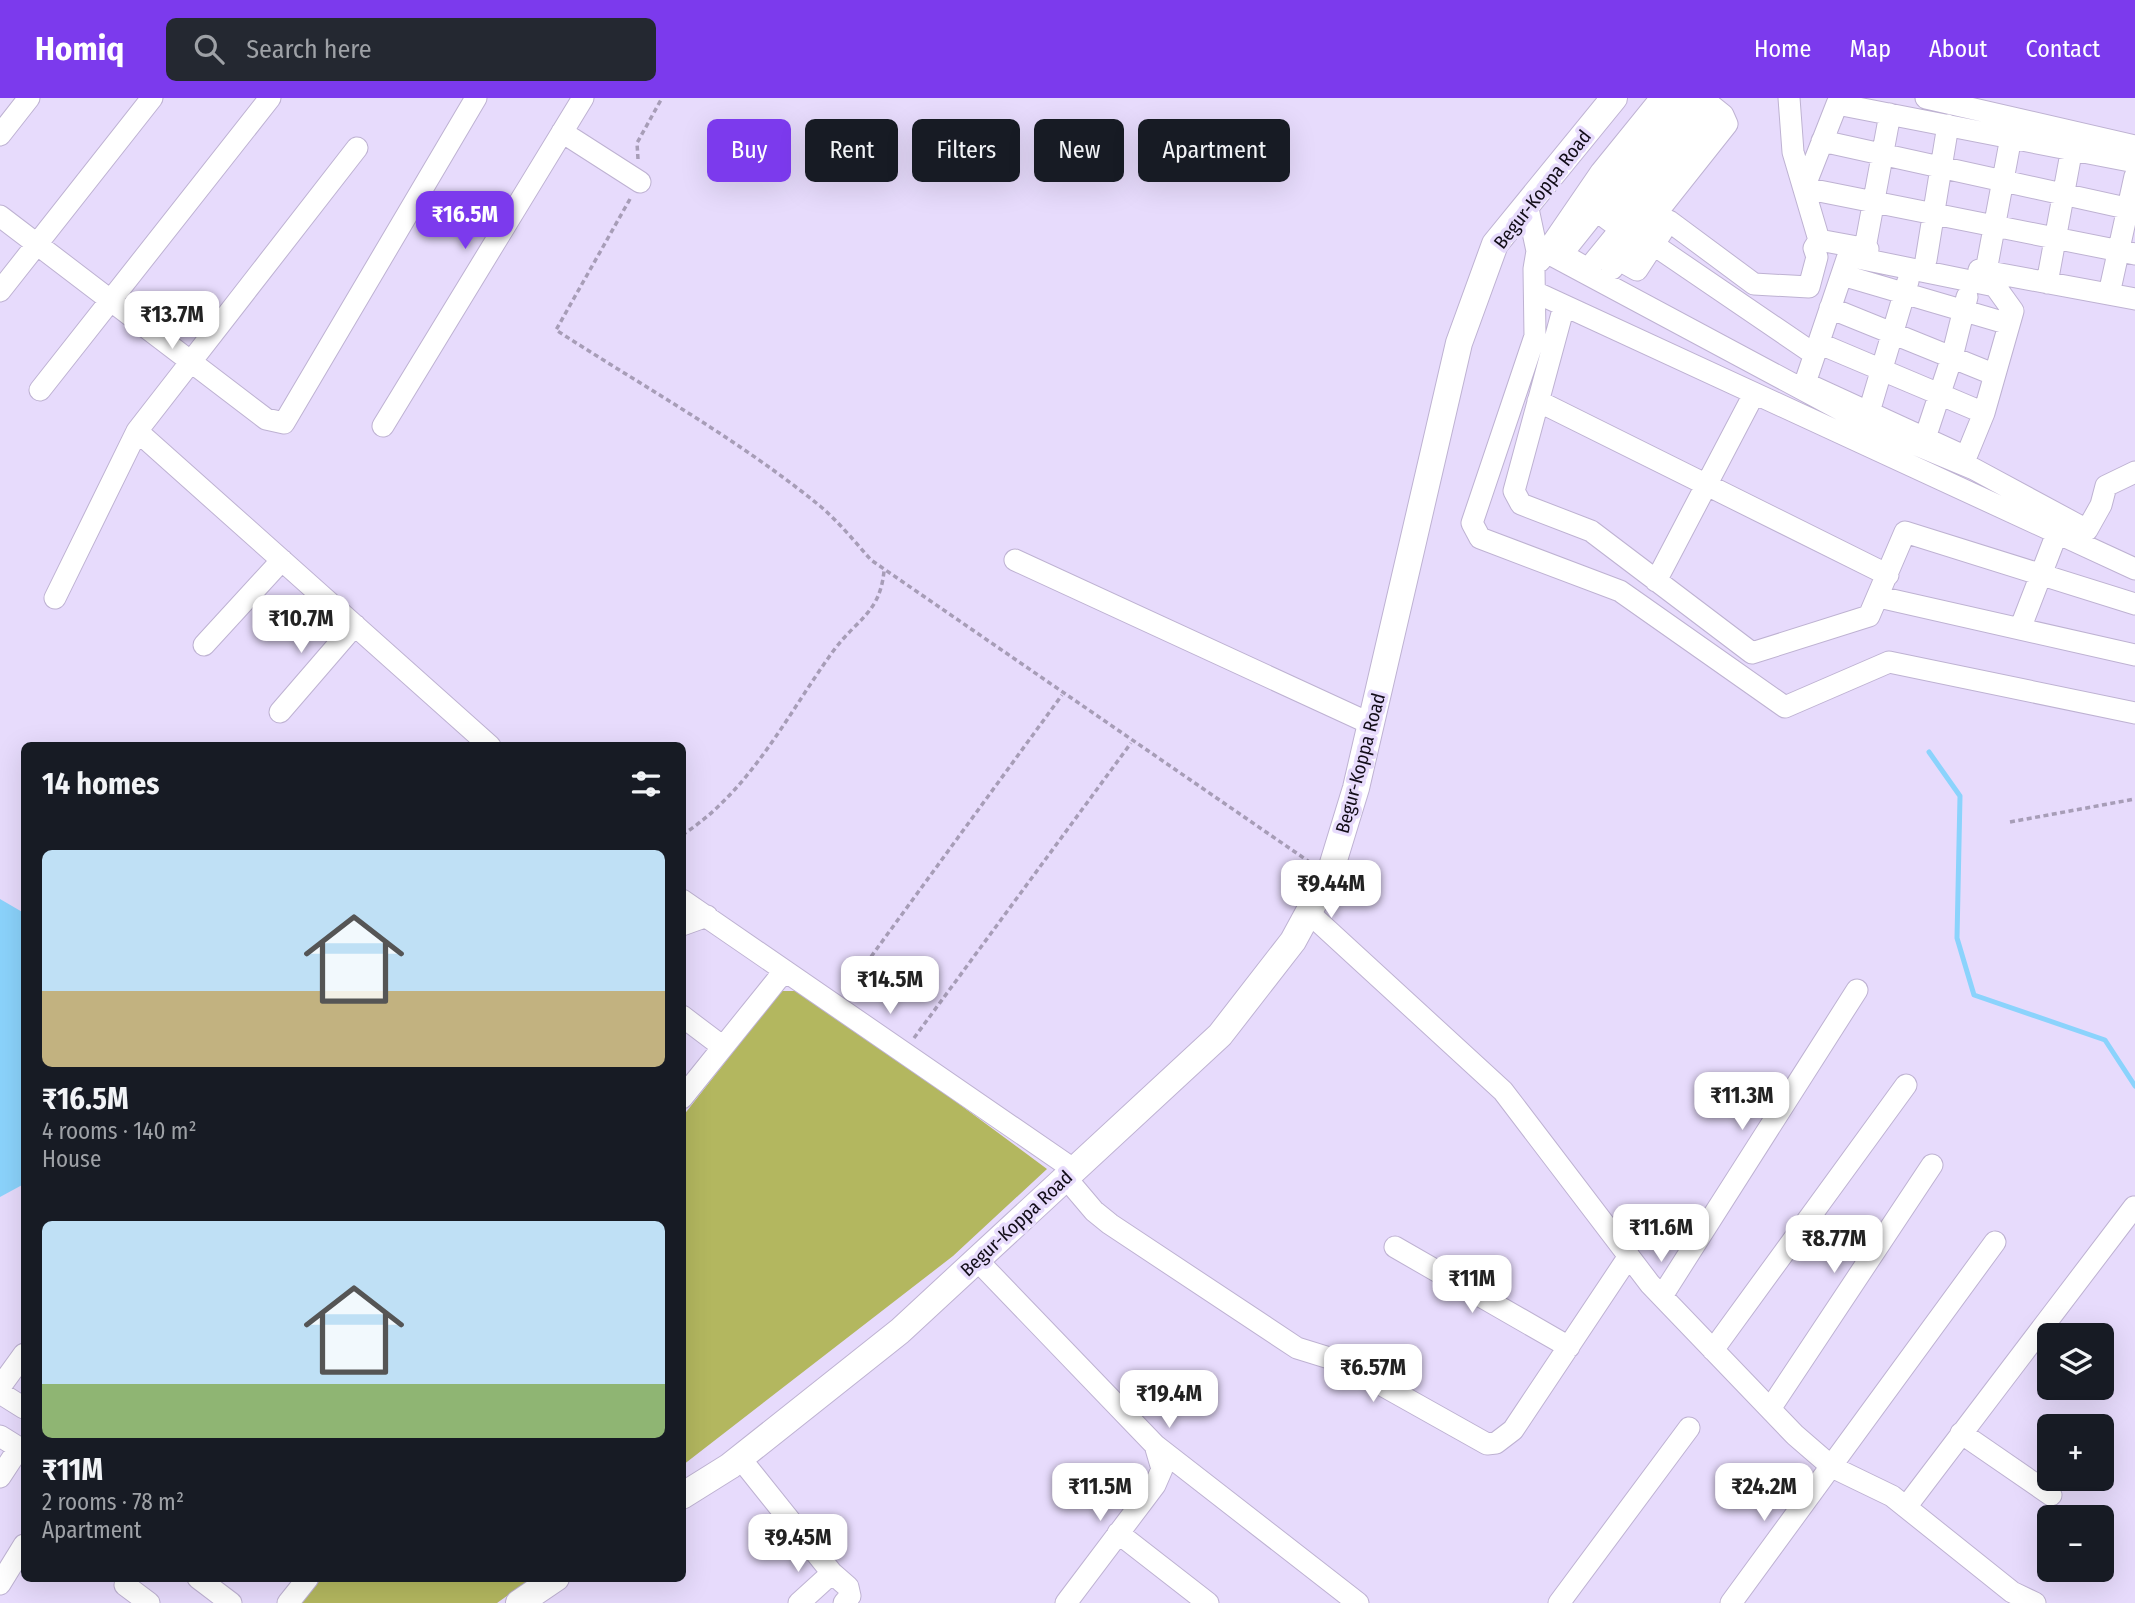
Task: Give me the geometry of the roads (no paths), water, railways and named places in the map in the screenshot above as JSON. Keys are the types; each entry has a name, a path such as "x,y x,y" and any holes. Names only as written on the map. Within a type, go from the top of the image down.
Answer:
{"main road":[{"name":"Begur-Koppa Road","path":"686,1493 740,1458 900,1331 1220,1035 1293,941 1330,873 1356,788 1459,343 1494,244 1614,98"},
{"path":"519,1603 550,1582"}],"street":[{"path":"0,135 29,98"},
{"path":"0,291 152,98"},
{"path":"40,390 270,98"},
{"path":"0,216 266,419 284,423 476,98"},
{"path":"383,426 583,98"},
{"path":"1661,98 1601,172 1540,260 1535,292 1535,336 1472,523 1480,538 1620,592 1785,707 1889,662 2135,713"},
{"path":"1619,260 1637,270 1669,222 1754,284 1810,287 1817,257 1814,248 1819,240 1793,152 1789,98"},
{"path":"1926,98 2135,145"},
{"path":"1659,168 1592,206 1594,214 1562,254 1588,269 1621,229 1659,168 1702,102 1727,124 1659,168"},
{"path":"1804,188 1837,104 2135,162"},
{"path":"1865,248 1890,114"},
{"path":"1869,412 1905,294 1918,265 1935,213 1948,125"},
{"path":"562,132 639,182"},
{"path":"1925,438 1964,311 1996,224 2011,137"},
{"path":"1822,141 2131,209"},
{"path":"55,598 137,431 357,148"},
{"path":"2047,283 2072,148"},
{"path":"1602,282 1619,260 1659,168"},
{"path":"2109,294 2126,252 2135,176"},
{"path":"1804,188 1996,224 2126,252"},
{"path":"1527,204 1540,260"},
{"path":"1819,240 1865,248 1918,265"},
{"path":"1654,245 1816,349 1883,372 1984,413"},
{"path":"1978,276 1996,286 2013,311 1984,413 1966,457 1805,383 1848,256 1978,276 2047,283 2135,299"},
{"path":"1540,260 1602,282 1869,425 1974,469 2087,530 2101,505 2106,486 2135,472"},
{"path":"1842,275 2009,324"},
{"path":"1535,292 2135,569"},
{"path":"1564,306 1514,491 1521,504 1591,531 1752,653 1869,616 1880,597 1905,532 2135,604"},
{"path":"1830,309 1993,374"},
{"path":"1656,582 1754,394"},
{"path":"1538,401 1888,575"},
{"path":"137,431 486,742"},
{"path":"2021,629 2057,533"},
{"path":"204,645 282,560"},
{"path":"1015,560 1371,724"},
{"path":"1880,597 2135,655"},
{"path":"280,712 355,625"},
{"path":"686,903 904,1051 1070,1174 1094,1211 1110,1224 1297,1348 1339,1361 1486,1444 1496,1443 1513,1430 1629,1256"},
{"path":"1308,912 1503,1091 1662,1296 1770,1409 1832,1467 1892,1496 2011,1592 2035,1603"},
{"path":"686,924 707,916"},
{"path":"686,1093 776,979 786,972"},
{"path":"1662,1296 1857,990"},
{"path":"686,1019 723,1047"},
{"path":"1713,1350 1906,1085"},
{"path":"1770,1409 1932,1165"},
{"path":"1906,1507 2134,1207"},
{"path":"1731,1603 1995,1242"},
{"path":"1395,1247 1570,1347"},
{"path":"978,1260 1155,1445 1358,1603"},
{"path":"0,1387 21,1358"},
{"path":"0,1394 21,1406"},
{"path":"1559,1603 1689,1428"},
{"path":"1961,1433 2051,1495"},
{"path":"0,1436 21,1449"},
{"path":"1070,1602 1154,1485 1162,1469 1155,1445"},
{"path":"0,1477 21,1451"},
{"path":"740,1458 832,1573 848,1587 850,1596 844,1603"},
{"path":"1118,1533 1208,1603"},
{"path":"0,1584 21,1550"},
{"path":"799,1603 832,1573"},
{"path":"203,1582 231,1603"},
{"path":"288,1603 305,1582"},
{"path":"125,1585 149,1603"}],"water":[{"path":"0,899 21,911 21,1186 0,1197"}],"waterway":[{"path":"1929,752 1960,796 1957,938 1974,995 2105,1040 2135,1086"}]}
